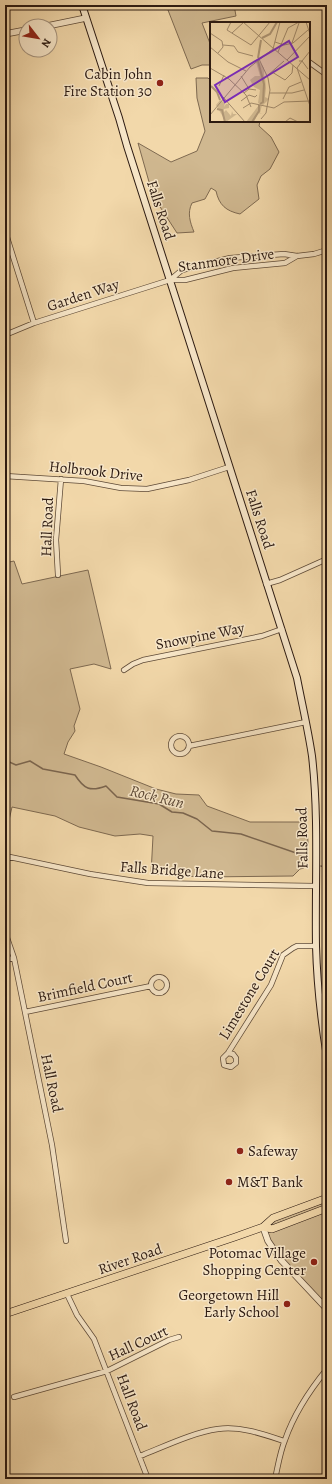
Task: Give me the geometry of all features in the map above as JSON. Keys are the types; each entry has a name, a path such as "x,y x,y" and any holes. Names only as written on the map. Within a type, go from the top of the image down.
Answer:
{"main road":[{"name":"Falls Road","path":"82,5 120,118 127,146 297,678 312,756 314,789 316,946 320,1008 327,1057"},
{"name":"River Road","path":"5,1314 227,1240 263,1227 273,1218 327,1198"},
{"name":"River Road","path":"263,1227 272,1229 327,1208"}],"street":[{"path":"58,24 86,18"},
{"path":"5,34 18,32"},
{"path":"310,63 327,75"},
{"path":"5,231 34,322"},
{"name":"Stanmore Drive","path":"170,280 182,270 230,258 284,254 297,256 314,254 327,250"},
{"name":"Stanmore Drive","path":"170,280 185,280 232,268 285,264 297,256"},
{"name":"Garden Way","path":"5,335 34,322 170,280"},
{"name":"Holbrook Drive","path":"5,476 84,481 121,488 147,489 189,480 229,467"},
{"name":"Hall Road","path":"58,575 56,540 61,480"},
{"path":"266,584 280,580 327,559"},
{"name":"Snowpine Way","path":"124,670 143,660 262,636 282,629"},
{"path":"189,746 306,722"},
{"path":"5,872 6,856"},
{"name":"Falls Bridge Lane","path":"6,856 90,874 148,883 316,886"},
{"name":"Hall Road","path":"5,932 14,958 52,1145 66,1241"},
{"name":"Limestone Court","path":"228,1053 271,985 283,955 297,946 316,946"},
{"path":"5,960 14,958"},
{"name":"Brimfield Court","path":"25,1012 151,986"},
{"path":"263,1227 268,1241 281,1260 327,1309"},
{"name":"Hall Road","path":"67,1294 77,1315 94,1339 148,1479"},
{"name":"Hall Court","path":"14,1397 107,1371 169,1340 179,1337"},
{"path":"276,1479 284,1441 310,1390 327,1369"},
{"path":"140,1456 200,1434 219,1429 247,1430 284,1441"}],"shaded area":[{"path":"166,5 234,5 236,16 202,23 210,43 210,65 202,65 191,69"},
{"path":"196,78 208,78 210,80 210,122 260,122 259,126 271,137 279,152 270,169 261,176 257,185 259,199 240,214 224,207 217,196 216,191 211,188 205,199 192,203 190,207 191,225 194,232 177,233 153,196 138,143 171,162 197,151 205,131 197,98"},
{"path":"14,561 22,584 88,570 111,669 94,664 70,669 80,709 74,726 75,731 68,742 64,754 156,789 176,794 199,795 207,806 250,822 302,822 302,825 307,825 308,843 304,868 300,869 293,876 204,877 151,874 153,836 140,834 115,836 79,827 55,816 12,807 5,838 5,563"},
{"path":"327,1202 327,1309 281,1260 263,1227 273,1218"}],"waterway":[{"name":"Rock Run","path":"5,760 16,765 30,761 43,769 75,775 81,783 88,788 96,789 106,786 117,797 159,804 172,812 183,813 197,819 212,831 241,834 299,854 308,860"},
{"name":"Rock Run","path":"321,866 327,868"}],"place":[{"name":"Cabin John Fire Station 30","path":"160,83"},
{"name":"Safeway","path":"240,1151"},
{"name":"M&T Bank","path":"229,1182"},
{"name":"Potomac Village Shopping Center","path":"314,1262"},
{"name":"Georgetown Hill Early School","path":"287,1304"}]}
